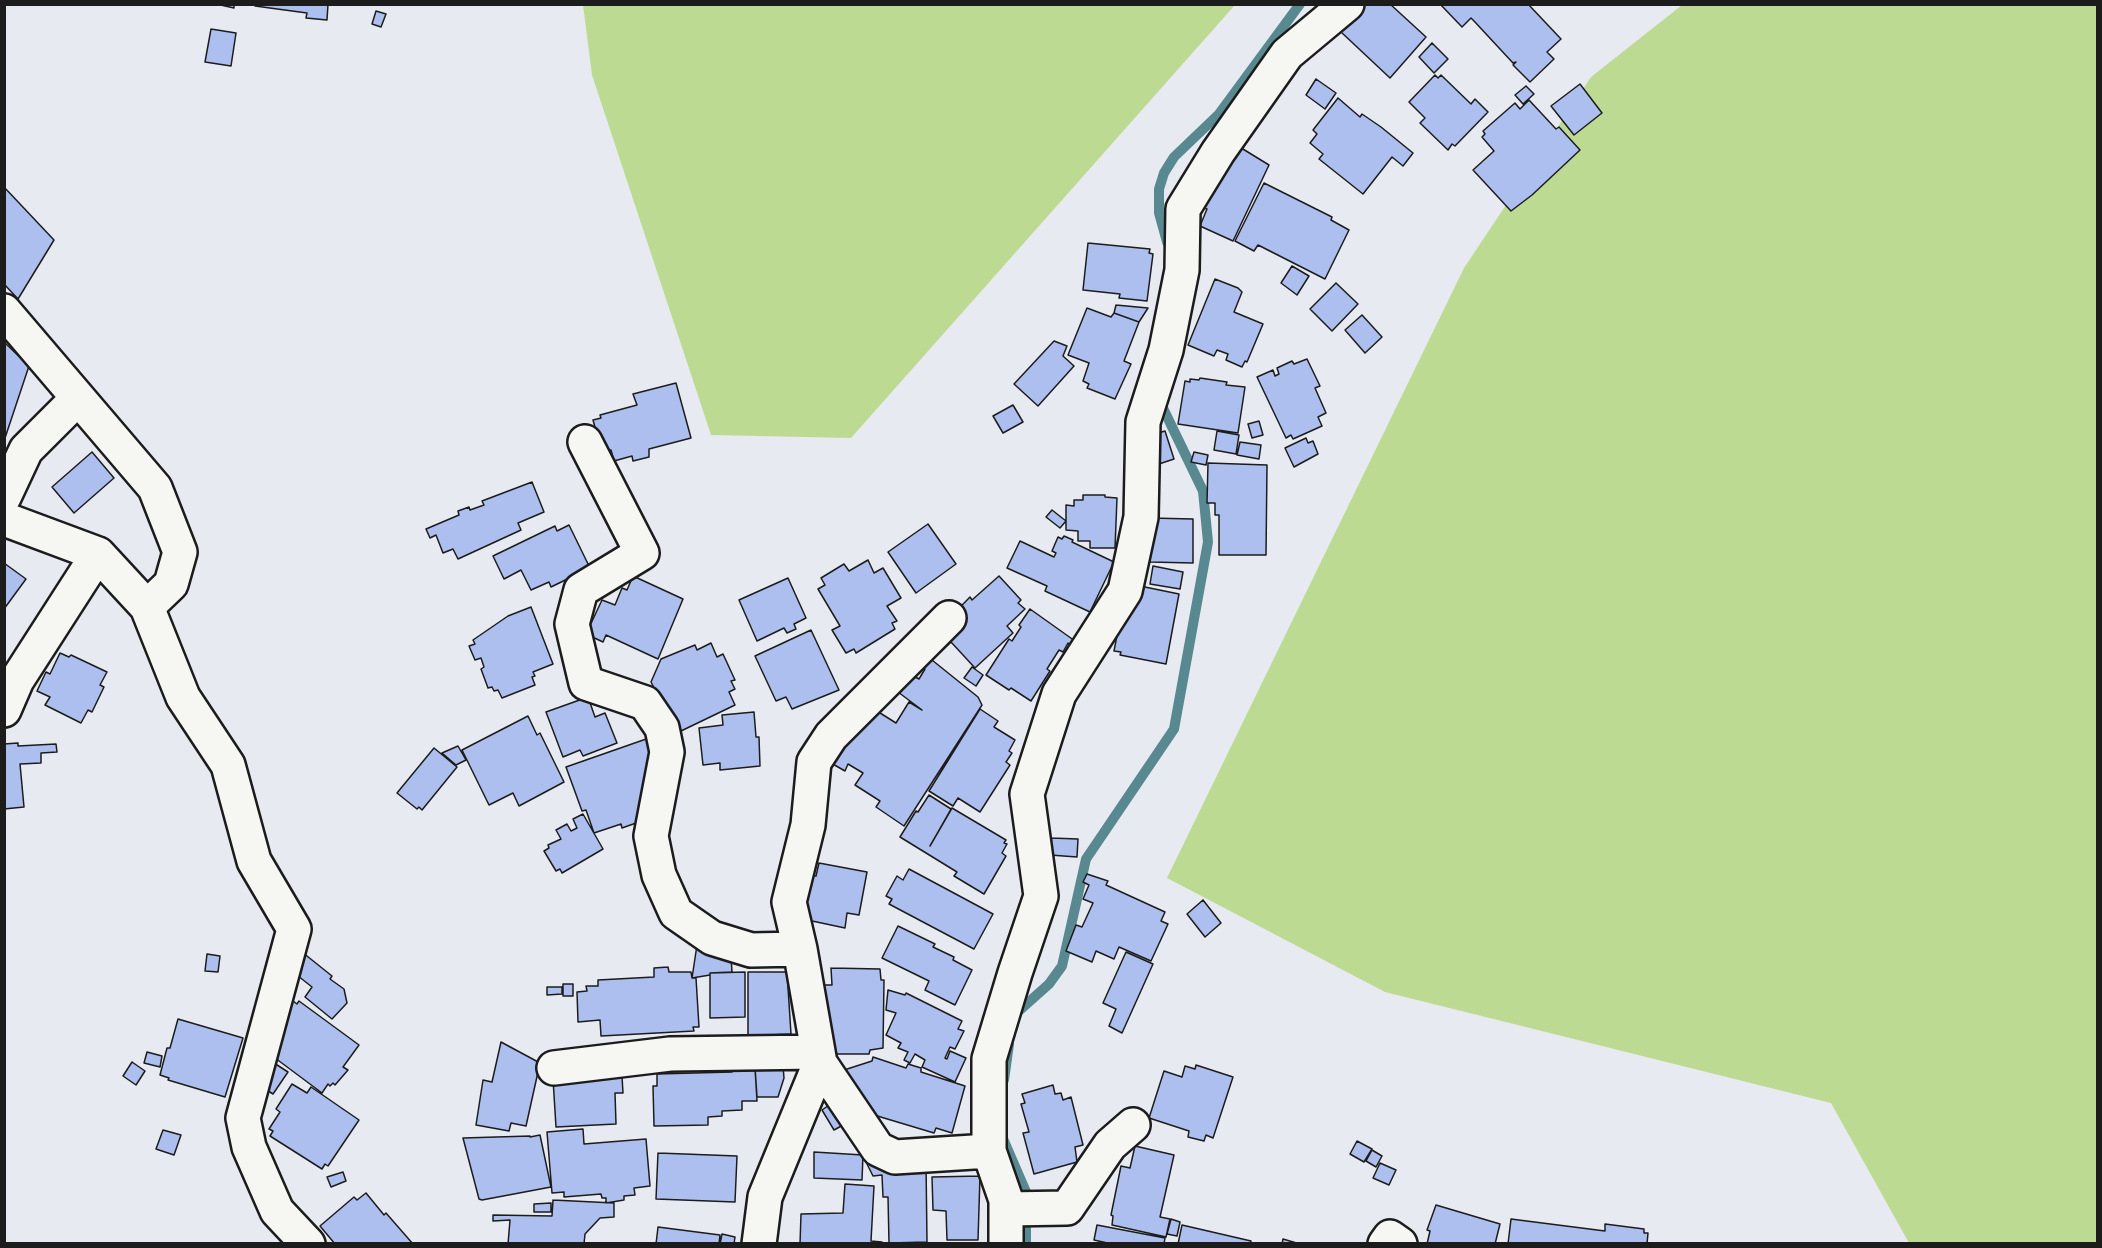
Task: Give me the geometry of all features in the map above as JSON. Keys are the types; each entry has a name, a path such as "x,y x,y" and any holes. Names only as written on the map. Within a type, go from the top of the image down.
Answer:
{"street":[{"path":"1006,1244 1006,1200 989,1152 989,1059 1041,896 1027,794 1059,694 1125,591 1141,517 1143,422 1166,350 1182,270 1183,209 1218,152 1287,54 1347,4"},
{"path":"4,311 155,488 180,552 171,584 147,607"},
{"path":"4,497 26,450 78,398"},
{"path":"585,442 642,553 581,590 572,624 586,683 645,703 662,728 667,752 651,836 659,875 676,913 712,938 751,950 800,949"},
{"path":"4,519 98,554 147,607 183,698 228,765 254,861 294,929 243,1118 249,1147 277,1211 308,1244"},
{"path":"4,710 17,680 98,554"},
{"path":"949,618 831,736 814,762 808,825 789,902 820,1058 878,1149 895,1157 989,1152"},
{"path":"554,1068 670,1054 820,1058"},
{"path":"759,1244 765,1197 820,1058"},
{"path":"1006,1209 1067,1208 1110,1145 1133,1125"},
{"path":"1385,1244 1390,1237 1401,1244"}],"green space":[{"path":"583,4 1235,5 851,438 711,435 592,75"},
{"path":"1682,5 2097,5 2097,1243 1909,1243 1831,1103 1385,992 1167,878 1464,268 1591,77"}],"building":[{"path":"216,4 234,4 234,8"},
{"path":"255,4 328,4 327,20 306,18 307,13 255,6"},
{"path":"1366,4 1390,4 1426,37 1390,78 1341,32"},
{"path":"1440,4 1528,4 1561,39 1547,52 1554,59 1530,82 1513,65 1516,62 1513,63 1471,18 1462,27"},
{"path":"376,11 386,14 381,27 372,24"},
{"path":"211,29 236,33 231,66 205,62"},
{"path":"1432,43 1448,59 1434,73 1419,57"},
{"path":"1435,75 1438,78 1441,75 1471,104 1475,99 1488,112 1455,146 1452,144 1448,150 1420,123 1425,118 1409,102"},
{"path":"1316,79 1336,93 1325,109 1306,95"},
{"path":"1580,84 1602,113 1574,135 1551,106"},
{"path":"1526,86 1534,94 1523,104 1515,95"},
{"path":"1338,98 1360,117 1362,114 1413,153 1403,166 1392,157 1363,194 1319,159 1323,154 1310,143 1317,134 1313,130"},
{"path":"1529,100 1556,129 1559,127 1580,150 1532,195 1511,211 1473,170 1494,151 1482,137 1485,134 1483,131 1515,103 1520,109"},
{"path":"1238,146 1269,165 1233,241 1200,226 1207,209 1202,207"},
{"path":"1264,183 1332,217 1331,220 1349,230 1325,279 1258,245 1254,251 1235,241"},
{"path":"4,187 54,240 18,299 4,284"},
{"path":"1088,243 1150,249 1149,253 1153,254 1147,301 1119,298 1120,294 1083,290"},
{"path":"1292,266 1309,276 1297,295 1281,283"},
{"path":"1215,279 1238,288 1242,292 1234,312 1263,324 1247,362 1245,361 1242,367 1226,360 1228,354 1217,350 1214,356 1188,345"},
{"path":"1336,283 1358,304 1332,331 1310,309"},
{"path":"1116,305 1148,308 1139,322 1114,313"},
{"path":"1087,308 1111,317 1114,313 1139,322 1124,361 1131,364 1115,399 1087,388 1089,384 1083,381 1089,363 1068,355"},
{"path":"1362,315 1382,337 1365,353 1345,330"},
{"path":"1054,341 1067,346 1063,356 1074,366 1038,406 1014,384"},
{"path":"4,342 29,366 4,441"},
{"path":"1307,359 1320,386 1315,388 1326,413 1318,417 1322,426 1293,439 1291,435 1286,438 1257,377 1273,370 1275,376 1279,374 1277,368 1292,361 1294,364"},
{"path":"1200,378 1245,387 1238,433 1178,424 1185,381 1190,382 1190,379 1199,380"},
{"path":"676,383 691,438 649,449 649,457 633,461 632,456 614,461 611,450 602,452 593,420 601,418 600,415 637,405 633,394"},
{"path":"1013,405 1023,422 1003,433 993,416"},
{"path":"1259,421 1263,435 1252,438 1248,424"},
{"path":"1165,431 1174,459 1156,465 1148,436"},
{"path":"1217,431 1239,435 1236,454 1214,450"},
{"path":"1306,438 1308,443 1313,441 1318,454 1294,467 1285,448"},
{"path":"1240,442 1261,445 1259,459 1237,455"},
{"path":"92,452 114,478 74,513 52,487"},
{"path":"1194,452 1208,455 1206,465 1191,462"},
{"path":"1208,463 1267,465 1266,555 1219,555 1219,515 1215,515 1215,503 1207,503"},
{"path":"532,482 544,512 518,523 521,530 458,559 453,549 443,553 436,535 430,538 426,529 459,515 458,511 484,505 482,501"},
{"path":"1083,495 1105,495 1105,497 1117,498 1115,548 1090,548 1090,541 1078,541 1078,531 1066,530 1066,505 1074,506 1074,500 1083,500"},
{"path":"1052,510 1066,521 1060,528 1046,517"},
{"path":"1150,518 1193,519 1193,563 1150,562"},
{"path":"928,524 956,564 916,593 888,552"},
{"path":"569,525 590,568 551,587 549,582 531,590 521,570 504,579 493,556 555,526 557,531"},
{"path":"1064,536 1114,562 1090,612 1045,591 1047,586 1007,568 1020,541 1054,557 1056,553 1052,551 1058,537 1062,539"},
{"path":"868,560 874,573 883,568 901,598 887,606 897,621 892,623 895,629 856,653 854,649 846,653 832,630 840,626 818,589 825,585 821,578 844,564 849,571"},
{"path":"4,563 26,579 4,609"},
{"path":"1153,566 1183,572 1180,589 1150,584"},
{"path":"633,576 683,599 658,659 606,635 603,642 586,634 602,600 615,605 622,588 627,590"},
{"path":"999,576 1021,600 1018,603 1025,609 1007,626 1013,633 975,668 951,642 933,659 922,646 970,597 972,600"},
{"path":"788,578 806,618 794,624 796,629 787,633 784,628 757,641 739,600"},
{"path":"1140,586 1179,594 1166,664 1120,655 1121,652 1114,651 1120,620"},
{"path":"531,607 553,664 533,672 535,685 502,698 498,690 488,688 481,669 484,667 481,658 475,660 469,646 475,644 473,640 508,616"},
{"path":"1030,609 1075,641 1072,646 1068,643 1063,652 1059,650 1047,669 1050,671 1031,701 986,675 1009,639 1012,641"},
{"path":"811,630 839,690 792,709 786,697 776,701 755,656"},
{"path":"711,643 717,657 723,654 735,680 731,681 735,689 729,692 735,705 681,731 670,710 666,711 651,682 661,659 695,645 697,650"},
{"path":"60,653 69,657 71,655 107,672 100,685 104,687 92,712 88,710 81,723 45,705 50,697 37,691 46,672 50,674"},
{"path":"927,656 978,697 982,705 904,826 876,807 880,801 855,785 863,773 848,764 845,771 824,759 869,706 896,723 909,702 922,710 898,692 910,674 919,679 925,669 920,665"},
{"path":"972,667 983,675 976,686 964,678"},
{"path":"588,697 595,717 605,713 617,743 583,756 580,750 563,757 546,712"},
{"path":"980,709 998,721 994,727 1015,740 1009,751 1012,753 1006,762 1010,765 980,812 958,798 953,806 929,791"},
{"path":"754,712 756,737 759,737 760,766 720,770 720,763 703,765 699,728 723,725 722,715"},
{"path":"528,716 537,735 540,733 564,782 519,806 513,793 489,805 462,750"},
{"path":"649,738 651,762 639,822 622,828 621,824 594,833 586,810 582,811 566,767"},
{"path":"18,743 18,746 56,744 57,752 41,753 41,763 20,764 24,807 4,809 4,744"},
{"path":"458,746 466,760 456,765 442,753"},
{"path":"434,748 457,767 422,810 419,807 417,809 397,793"},
{"path":"929,795 951,809 930,846 952,808 1006,840 1004,843 1007,844 1002,853 1006,856 984,894 954,876 957,872 900,837"},
{"path":"583,814 603,849 562,873 560,869 556,871 544,851 549,848 548,845 561,839 556,830 567,824 571,831 577,828 573,819"},
{"path":"1051,838 1078,839 1077,857 1050,855"},
{"path":"819,863 867,872 859,915 847,913 845,928 798,918 806,874 816,876"},
{"path":"909,869 993,914 974,949 889,904 892,899 886,896 897,876 903,880"},
{"path":"1087,874 1108,881 1106,885 1165,912 1161,921 1168,924 1151,961 1119,947 1114,959 1096,951 1092,962 1066,951 1076,925 1082,927 1093,903 1083,899 1089,885 1083,882"},
{"path":"1203,900 1221,923 1205,937 1187,914"},
{"path":"898,926 935,944 933,947 954,957 953,960 972,970 955,1005 925,990 929,981 882,958"},
{"path":"697,945 731,956 732,972 710,973 710,975 692,978"},
{"path":"297,948 332,976 330,979 344,989 347,1003 332,1019 305,997 312,987 288,968"},
{"path":"1126,952 1153,964 1122,1033 1109,1026 1116,1009 1103,1003"},
{"path":"207,954 220,956 218,972 205,971"},
{"path":"668,967 669,972 691,972 692,978 696,978 699,1027 693,1027 694,1031 601,1036 600,1020 578,1022 577,992 587,991 586,986 598,986 598,980 654,977 654,968"},
{"path":"831,968 880,969 881,980 884,980 883,1048 870,1050 869,1054 834,1054 825,1048 824,985 832,985"},
{"path":"745,972 745,1017 710,1018 710,973"},
{"path":"748,972 787,972 791,1034 748,1036"},
{"path":"563,984 573,984 573,996 563,996"},
{"path":"547,987 562,987 562,994 547,995"},
{"path":"888,990 905,995 906,993 962,1021 958,1029 964,1031 955,1049 950,1047 945,1058 947,1059 950,1051 966,1058 955,1082 922,1067 925,1060 915,1054 910,1063 904,1060 908,1052 898,1048 901,1043 886,1035 896,1013 886,1010"},
{"path":"289,998 297,1004 299,1001 359,1045 343,1067 348,1070 335,1085 328,1084 322,1093 263,1049"},
{"path":"178,1019 243,1038 225,1097 168,1080 169,1078 160,1075"},
{"path":"501,1042 540,1063 526,1126 511,1123 509,1131 476,1125 483,1080 492,1082"},
{"path":"147,1052 162,1056 160,1067 144,1063"},
{"path":"873,1057 906,1068 908,1064 921,1068 921,1072 965,1086 952,1133 936,1128 934,1133 854,1109 844,1070 872,1061"},
{"path":"132,1062 145,1071 136,1085 123,1076"},
{"path":"274,1063 288,1072 273,1094 259,1085"},
{"path":"1196,1065 1233,1077 1213,1138 1206,1135 1204,1141 1188,1137 1189,1131 1149,1118 1164,1071 1182,1077 1185,1066 1195,1069"},
{"path":"783,1066 784,1078 778,1097 757,1097 755,1067"},
{"path":"732,1068 755,1068 757,1101 742,1101 742,1110 722,1111 722,1116 708,1117 708,1125 654,1126 653,1086 657,1086 657,1074 732,1072"},
{"path":"622,1076 623,1093 615,1093 616,1124 556,1127 553,1079"},
{"path":"292,1084 307,1093 311,1087 359,1120 328,1166 325,1164 322,1169 270,1136 273,1131 269,1129 280,1112 276,1109"},
{"path":"1053,1085 1055,1094 1061,1093 1063,1100 1071,1097 1083,1145 1075,1147 1077,1162 1034,1174 1023,1133 1029,1132 1021,1104 1025,1103 1022,1094"},
{"path":"832,1103 845,1124 834,1130 822,1110"},
{"path":"583,1129 584,1144 646,1139 650,1186 634,1188 635,1195 624,1196 624,1200 606,1203 606,1198 602,1198 601,1194 564,1197 564,1192 552,1193 547,1132"},
{"path":"163,1130 181,1135 174,1155 156,1149"},
{"path":"540,1135 551,1187 479,1199 463,1138"},
{"path":"1357,1141 1372,1149 1364,1162 1350,1154"},
{"path":"1135,1146 1174,1155 1160,1217 1170,1219 1166,1237 1112,1225 1113,1216 1111,1215 1121,1166 1130,1168"},
{"path":"1372,1150 1382,1156 1376,1167 1366,1161"},
{"path":"814,1152 863,1155 862,1180 814,1178"},
{"path":"658,1153 737,1156 735,1202 656,1199"},
{"path":"866,1156 926,1162 927,1242 889,1243 888,1197 883,1197 882,1175 873,1176 866,1162"},
{"path":"1380,1163 1396,1170 1389,1185 1373,1178"},
{"path":"343,1172 346,1181 331,1187 327,1177"},
{"path":"980,1176 978,1240 947,1240 946,1211 933,1210 932,1177"},
{"path":"845,1184 874,1186 871,1241 882,1242 882,1244 800,1244 801,1214 843,1213"},
{"path":"366,1193 413,1244 335,1244 320,1226 354,1197 357,1200"},
{"path":"553,1200 614,1203 614,1217 600,1218 585,1234 584,1244 508,1244 510,1220 493,1221 493,1215 552,1216"},
{"path":"551,1203 551,1212 534,1212 534,1204"},
{"path":"1436,1205 1500,1224 1495,1244 1427,1244 1430,1231 1427,1230"},
{"path":"1171,1219 1180,1222 1177,1236 1167,1234"},
{"path":"1511,1219 1605,1231 1605,1224 1644,1229 1644,1233 1648,1233 1647,1244 1508,1244"},
{"path":"1097,1225 1165,1238 1164,1244 1112,1244 1094,1240"},
{"path":"1182,1225 1251,1241 1250,1244 1178,1244"},
{"path":"658,1227 720,1235 719,1244 656,1244"},
{"path":"722,1234 735,1237 734,1244 720,1244"},
{"path":"1283,1239 1300,1244 1282,1244"}],"waterway":[{"path":"1171,249 1159,213 1159,189 1164,173 1174,157 1219,114 1300,4"},
{"path":"1012,1017 1049,984 1062,966 1086,859 1174,729 1208,542 1203,491 1161,404 1162,398"},
{"path":"1004,1080 1009,1044"},
{"path":"1001,1134 1026,1192 1026,1244"}]}
